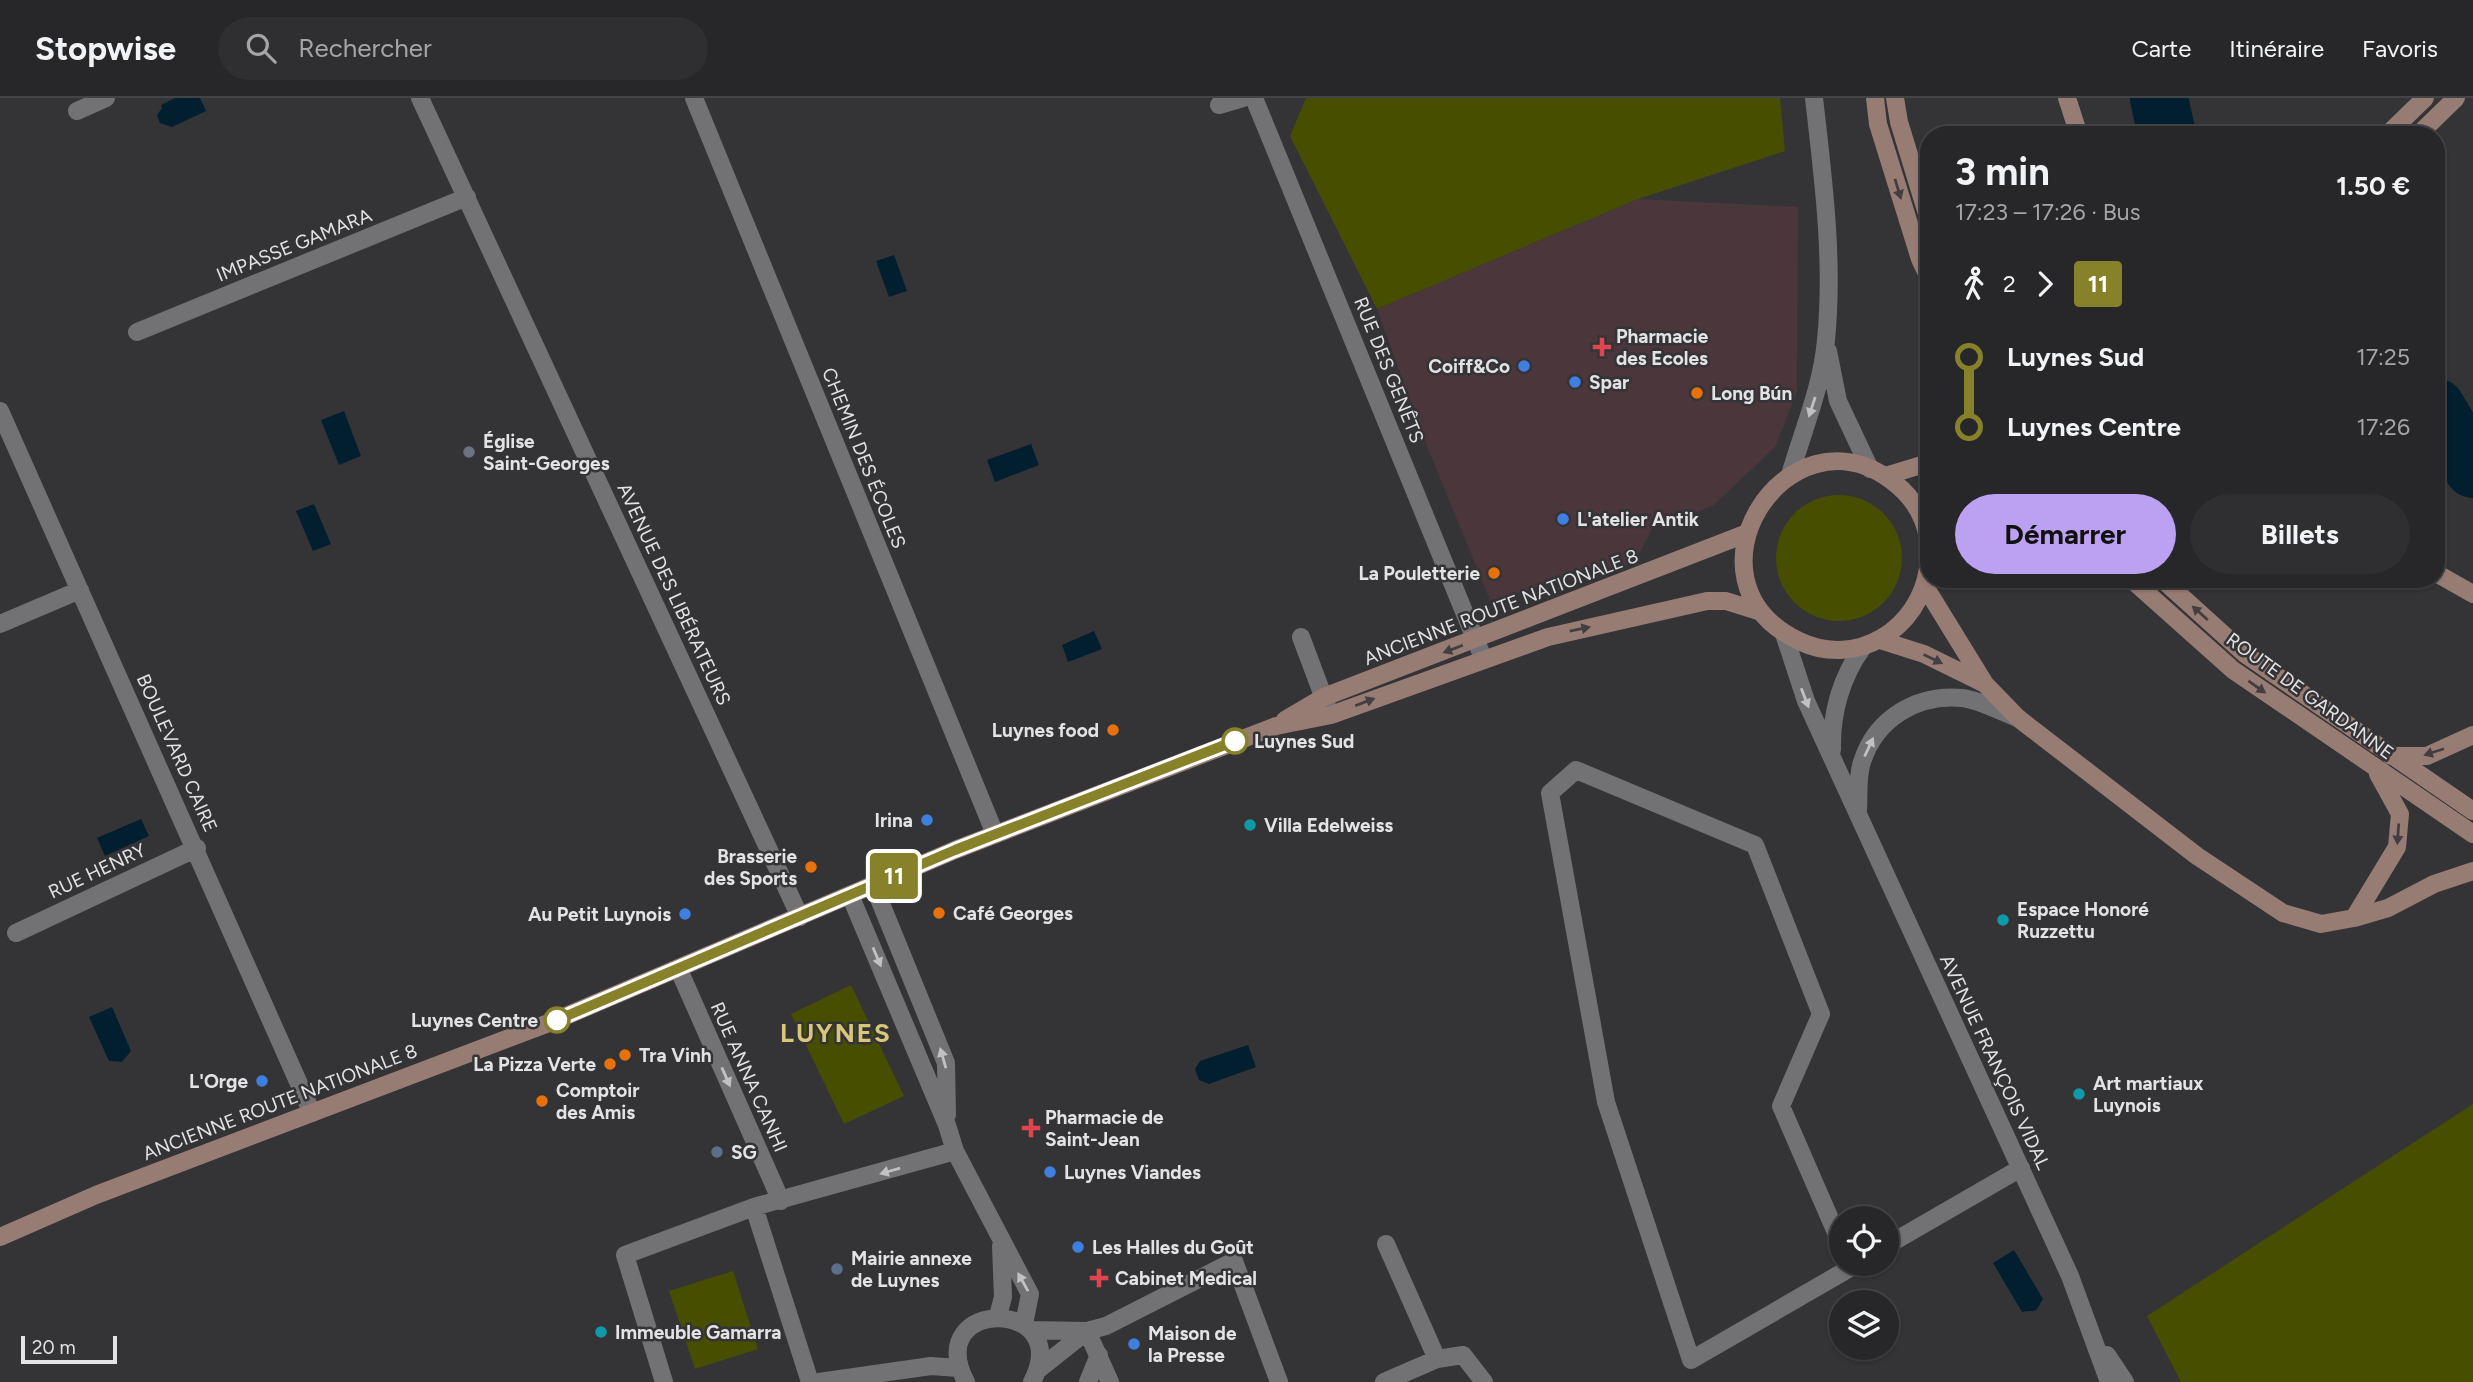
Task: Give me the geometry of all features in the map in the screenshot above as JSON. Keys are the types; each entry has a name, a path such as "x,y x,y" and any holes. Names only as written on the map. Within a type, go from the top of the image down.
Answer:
{"main road":[{"path":"1875,98 1882,136 1920,259"},
{"path":"1895,98 1899,122 1920,191"},
{"path":"1899,122 1910,98"},
{"path":"2067,98 2076,126"},
{"path":"2396,126 2425,98"},
{"path":"2427,126 2456,98"},
{"path":"1920,516 1903,489 1877,472 1843,463 1816,465 1790,475 1762,500 1745,534 1743,561 1749,588 1761,612 1784,634 1809,646 1836,650 1871,643 1899,627 1915,609 1926,589 1984,684 2018,718 2197,856 2283,913 2321,924 2354,918 2389,908 2434,884 2473,871"},
{"path":"1877,472 1920,464"},
{"name":"ANCIENNE ROUTE NATIONALE 8","path":"1276,726 1324,697 1745,534"},
{"path":"2445,578 2473,594"},
{"name":"ROUTE DE GARDANNE","path":"2141,588 2233,670 2377,771 2473,834"},
{"name":"ROUTE DE GARDANNE","path":"2172,588 2245,654 2473,811"},
{"name":"ANCIENNE ROUTE NATIONALE 8","path":"0,1237 96,1195 679,970 873,884 995,834 1276,726 1331,715 1483,658 1548,637 1707,601 1726,601 1761,612"},
{"path":"1871,643 1924,654 1984,684"},
{"path":"2391,756 2427,756 2473,735"},
{"path":"2354,918 2397,847 2399,814 2377,771"}],"street":[{"path":"77,111 106,98"},
{"name":"AVENUE DES LIBÉRATEURS","path":"420,98 800,917"},
{"name":"CHEMIN DES ÉCOLES","path":"694,98 995,834"},
{"path":"1219,105 1243,98"},
{"name":"RUE DES GENÊTS","path":"1254,98 1483,658"},
{"path":"1790,475 1816,396 1826,340 1826,200 1814,98"},
{"name":"IMPASSE GAMARA","path":"137,332 467,197"},
{"path":"1826,340 1838,401 1877,472"},
{"name":"BOULEVARD CAIRE","path":"0,411 197,848 312,1113"},
{"path":"0,624 80,590"},
{"name":"AVENUE FRANÇOIS VIDAL","path":"1784,634 1806,701 2070,1276 2109,1382"},
{"path":"1300,637 1331,715"},
{"name":"AVENUE FRANÇOIS VIDAL","path":"1833,761 1832,724 1841,691 1871,643"},
{"name":"AVENUE FRANÇOIS VIDAL","path":"1857,814 1861,764 1872,738 1894,715 1924,700 1964,698 2018,718"},
{"path":"1829,1216 1781,1106 1821,1014 1755,845 1576,770 1550,793 1606,1102 1691,1360 1833,1276"},
{"name":"RUE HENRY","path":"16,933 197,848"},
{"path":"873,884 946,1063 947,1125"},
{"path":"850,895 947,1125 955,1151 1030,1294 1027,1327 1037,1342 1035,1376"},
{"name":"RUE ANNA CANHI","path":"679,970 781,1201"},
{"path":"663,1382 625,1255 754,1207 955,1151"},
{"path":"1899,1239 2021,1168"},
{"path":"754,1207 810,1382"},
{"path":"998,1316 1003,1297 1001,1242"},
{"path":"1386,1244 1437,1359"},
{"path":"931,1366 960,1341 969,1328 982,1319 998,1316 1027,1327 1087,1331 1106,1326 1234,1261 1279,1382"},
{"name":"AVENUE FRANÇOIS VIDAL","path":"2090,1329 2125,1382"},
{"path":"1087,1331 1110,1382"},
{"path":"1035,1376 1087,1331"},
{"path":"960,1341 957,1355 962,1375"},
{"path":"1384,1382 1437,1359 1463,1355 1485,1382"},
{"path":"1088,1382 1099,1356"},
{"path":"818,1382 931,1366 962,1375"}],"shaded area":[{"path":"1638,199 1798,207 1797,392 1775,447 1714,505 1690,515 1656,522 1634,563 1490,600 1425,441 1377,309"}],"green space":[{"path":"1306,98 1780,98 1785,151 1638,199 1377,309 1290,136"},
{"path":"1839,495 1863,499 1884,513 1898,534 1902,558 1898,582 1884,603 1863,617 1839,621 1815,617 1794,603 1780,582 1776,558 1780,534 1794,513 1815,499"},
{"path":"851,985 904,1096 844,1124 791,1014"},
{"path":"2473,1104 2473,1382 2181,1382 2147,1316"},
{"path":"733,1271 758,1349 695,1369 669,1291"}],"water":[{"path":"175,98 200,98 206,111 172,127 160,123 157,115 161,105"},
{"path":"894,255 907,291 889,297 876,261"},
{"path":"344,411 361,456 339,465 321,420"},
{"path":"1031,444 1039,465 995,482 987,460"},
{"path":"314,504 331,544 313,551 296,511"},
{"path":"1094,631 1102,649 1068,662 1062,645"},
{"path":"141,819 149,836 105,856 97,838"},
{"path":"112,1007 131,1051 122,1062 109,1061 89,1017"},
{"path":"1248,1045 1256,1067 1209,1084 1199,1080 1195,1069 1200,1061"},
{"path":"2014,1250 2043,1299 2036,1310 2022,1312 1993,1263"}],"waterway":[{"path":"2159,98 2165,126"},
{"path":"2445,422 2473,469"}],"bus line":[{"name":"11","path":"557,1020 955,850 1235,741"}],"place":[{"name":"Pharmacie des Ecoles","path":"1602,347"},
{"name":"Coiff&Co","path":"1524,366"},
{"name":"Spar","path":"1575,382"},
{"name":"Long Bún","path":"1697,393"},
{"name":"Église Saint-Georges","path":"469,452"},
{"name":"L'atelier Antik","path":"1563,519"},
{"name":"La Pouletterie","path":"1494,573"},
{"name":"Luynes food","path":"1113,730"},
{"name":"Luynes Sud","path":"1235,741"},
{"name":"Irina","path":"927,820"},
{"name":"Villa Edelweiss","path":"1250,825"},
{"name":"Brasserie des Sports","path":"811,867"},
{"name":"Café Georges","path":"939,913"},
{"name":"Au Petit Luynois","path":"685,914"},
{"name":"Espace Honoré Ruzzettu","path":"2003,920"},
{"name":"Luynes Centre","path":"557,1020"},
{"name":"Tra Vinh","path":"625,1055"},
{"name":"La Pizza Verte","path":"610,1064"},
{"name":"L'Orge","path":"262,1081"},
{"name":"Art martiaux Luynois","path":"2079,1094"},
{"name":"Comptoir des Amis","path":"542,1101"},
{"name":"Pharmacie de Saint-Jean","path":"1031,1128"},
{"name":"SG","path":"717,1152"},
{"name":"Luynes Viandes","path":"1050,1172"},
{"name":"Les Halles du Goût","path":"1078,1247"},
{"name":"Mairie annexe de Luynes","path":"837,1269"},
{"name":"Cabinet Medical","path":"1099,1278"},
{"name":"Immeuble Gamarra","path":"601,1332"},
{"name":"Maison de la Presse","path":"1134,1344"}],"district":[{"name":"LUYNES","path":"836,1033"}]}
